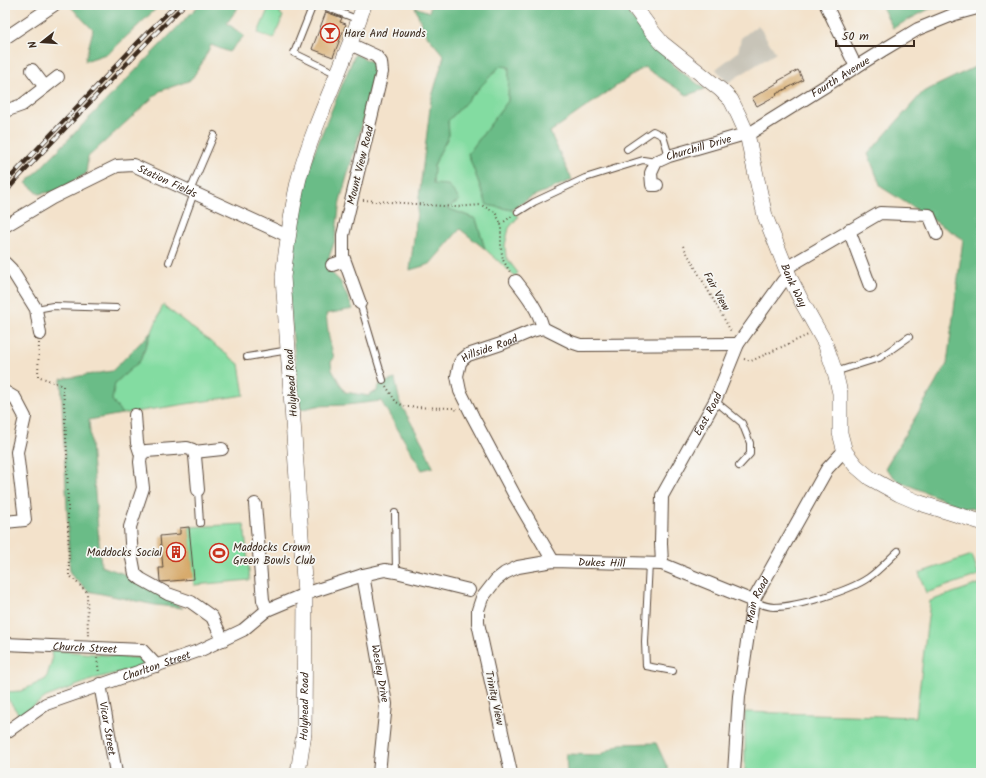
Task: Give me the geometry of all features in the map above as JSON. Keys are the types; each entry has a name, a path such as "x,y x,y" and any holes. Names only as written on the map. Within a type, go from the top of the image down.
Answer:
{"street":[{"path":"5,38 54,5"},
{"name":"Holyhead Road","path":"298,773 304,733 305,594 283,277 288,236 299,178 319,120 364,5"},
{"name":"Bank Way","path":"633,5 662,43 731,100 747,134 765,216 788,273 825,343 835,372 840,393 840,433 845,452 856,466 870,478 899,494 920,503 981,522"},
{"path":"826,5 856,67"},
{"name":"Fourth Avenue","path":"747,134 918,30 955,14 981,7"},
{"name":"Mount View Road","path":"350,44 376,56 381,62 382,72 343,235 344,261 360,302"},
{"path":"32,70 45,87"},
{"path":"5,111 22,105 58,77"},
{"name":"Churchill Drive","path":"658,185 652,185 651,173 656,162 669,156 747,134"},
{"name":"Station Fields","path":"5,226 52,198 118,166 133,165 288,236"},
{"name":"East Road","path":"662,564 662,496 715,401 736,350 788,273 848,230 880,213 929,215 937,234"},
{"path":"848,230 870,286"},
{"path":"332,265 344,261"},
{"path":"5,262 36,309 40,334"},
{"path":"516,281 535,309 542,322 543,328 571,342 580,344 736,350"},
{"name":"Hillside Road","path":"543,328 474,353 462,360 458,370 458,382 460,391 473,417 515,496 553,561"},
{"path":"5,392 15,398 25,417 17,452 25,520 5,522"},
{"path":"135,415 137,443 141,455 140,462 143,488 130,527 132,558 136,574 141,579 168,594 191,602 212,617 223,640"},
{"path":"141,455 146,451 187,448 193,450 194,452 222,449"},
{"path":"194,452 198,490"},
{"name":"Main Road","path":"734,773 738,700 753,602 827,469 840,455 845,452"},
{"path":"255,504 263,600 267,610"},
{"name":"Dukes Hill","path":"478,623 478,610 482,598 496,580 505,573 518,567 553,561 662,564 753,602"},
{"path":"305,594 363,575 385,570 469,590"},
{"name":"Wesley Drive","path":"363,575 386,704 379,773"},
{"name":"Charlton Street","path":"5,733 46,704 201,650 243,630 267,610 305,594"},
{"name":"Trinity View","path":"478,623 511,773"},
{"name":"Church Street","path":"5,644 142,650 157,666"},
{"name":"Vicar Street","path":"100,684 116,773"}],"lane":[{"path":"313,5 294,53 337,74"},
{"path":"321,5 359,20"},
{"path":"627,149 654,131 663,136 669,156"},
{"path":"169,262 192,192 214,135"},
{"path":"518,212 534,202 585,178 643,160 656,162"},
{"path":"360,302 383,380"},
{"path":"36,309 53,306 116,308"},
{"path":"835,372 879,358 909,337"},
{"path":"247,358 289,350"},
{"path":"715,401 742,423 750,443 750,454 739,466"},
{"path":"198,490 200,523"},
{"path":"395,513 396,572"},
{"path":"753,602 763,606 774,607 798,603 852,588 870,577 898,551"},
{"path":"649,563 645,642 646,666 673,671"}],"path":[{"path":"351,199 456,207 481,206 494,212 501,224 501,248 503,260 516,281"},
{"path":"501,224 518,212"},
{"name":"Fair View","path":"683,246 736,350"},
{"path":"736,350 751,361 818,330"},
{"path":"40,334 38,376 64,386 67,454 69,575 87,592 88,640 96,648 100,684"},
{"path":"383,380 396,402 406,407 453,408 473,417"}],"shaded area":[{"path":"758,25 776,53 727,83 716,69 738,52 741,38"}],"green space":[{"path":"160,5 109,53 85,61 93,30 70,6"},
{"path":"199,5 240,5 227,23 244,36 229,52 211,45 191,80 160,91 88,157 86,174 56,191 39,194 26,183"},
{"path":"431,5 623,5 631,17 677,69 705,89 687,95 644,67 550,132 572,180 531,197 512,210 487,205 468,154 508,101 509,67 500,66 448,121 449,135 434,166 433,184 448,185 460,200 447,208 476,219 485,249 460,229 430,264 410,270 431,100 444,56 425,33 415,7 429,12"},
{"path":"881,5 944,5 929,9 893,28"},
{"path":"269,7 281,12 280,14 283,16 274,39 258,33"},
{"path":"355,54 374,63 374,69 365,114 340,201 335,240 328,260 331,272 340,281 353,309 326,314 329,338 334,358 331,362 332,370 345,392 369,396 370,393 376,392 380,384 395,379 400,403 423,444 433,467 422,470 381,401 346,405 316,406 300,410 289,297 289,258 298,210 315,150"},
{"path":"981,64 981,510 962,507 898,481 885,468 947,364 963,239 881,187 868,154 923,92"},
{"path":"500,66 509,67 508,101 468,154 487,205 512,210 518,217 509,228 505,245 506,257 518,273 515,276 485,249 476,219 447,208 433,184 434,166 449,135 448,121"},
{"path":"163,305 239,364 244,395 122,414 112,400 115,383 140,361"},
{"path":"151,332 140,361 115,383 112,400 122,414 89,420 101,566 130,576 183,608 155,605 88,591 70,574 61,379 112,371"},
{"name":"Maddocks Crown Green Bowls Club","path":"244,524 250,580 194,585 189,527"},
{"path":"972,555 979,575 926,593 919,573"},
{"path":"981,583 981,773 745,773 745,712 916,717 930,601"},
{"path":"51,650 138,658 144,659 146,663 145,666 97,678 46,697 20,716 5,695 5,692 21,691 46,679 52,660"},
{"path":"656,743 670,773 567,773 566,754 600,755 620,744"}],"building":[{"path":"326,12 342,18 340,22 346,24 333,57 312,49"},
{"path":"798,70 803,80 757,106 752,98"},
{"name":"Maddocks Social","path":"189,527 194,579 161,582 159,568 163,568 160,536 180,534 180,528"}],"railway":[{"path":"5,183 147,33 176,5"},
{"path":"5,193 184,5"}],"place":[{"name":"Hare And Hounds","path":"330,33"},
{"name":"Maddocks Social","path":"176,552"},
{"name":"Maddocks Crown Green Bowls Club","path":"219,553"}]}
